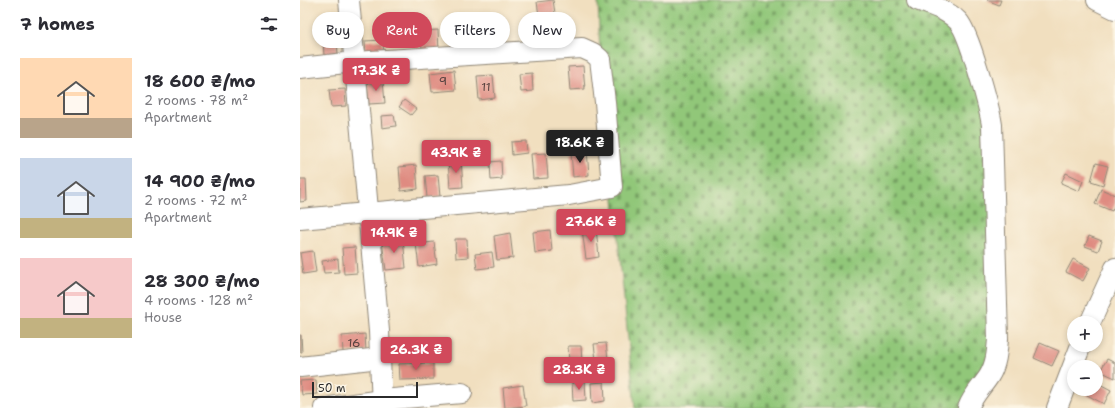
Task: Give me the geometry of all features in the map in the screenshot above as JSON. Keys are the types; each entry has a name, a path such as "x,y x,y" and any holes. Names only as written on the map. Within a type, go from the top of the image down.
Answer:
{"street":[{"path":"349,0 380,358 382,404"},
{"path":"917,0 939,8 958,21 968,41 989,102 992,125 998,339 994,363 989,375 974,395 968,408"},
{"path":"1097,0 1115,9"},
{"path":"300,68 355,62 582,48 593,53 600,60 612,187 568,195 300,219"},
{"path":"1093,316 1115,268"},
{"path":"1057,408 1078,352"},
{"path":"300,367 380,358"},
{"path":"324,408 382,404 462,393"}],"green space":[{"path":"598,0 917,0 958,21 989,103 998,339 972,408 635,408 600,59"}],"building":[{"path":"553,0 555,12 538,12 537,2"},
{"path":"987,0 1001,0 999,5"},
{"path":"432,30 438,30 439,52 422,52 422,48 432,48"},
{"path":"365,41 372,41 372,48 384,48 384,55 366,56"},
{"path":"324,48 338,48 338,55 324,56"},
{"path":"583,66 585,89 570,90 568,67"},
{"path":"454,70 456,90 432,92 430,73"},
{"path":"532,73 533,91 521,92 519,74"},
{"path":"493,75 495,98 479,100 477,76"},
{"path":"383,81 385,103 369,104 367,82"},
{"path":"345,89 346,106 331,107 329,90"},
{"path":"404,100 416,109 411,115 399,107"},
{"path":"394,115 396,126 382,128 381,116"},
{"path":"526,141 527,153 512,155 511,142"},
{"path":"587,150 589,175 573,177 571,152"},
{"path":"546,153 548,178 533,179 531,154"},
{"path":"461,159 463,187 450,188 448,160"},
{"path":"501,161 502,179 491,180 490,162"},
{"path":"1096,163 1108,166 1103,185 1091,181"},
{"path":"416,165 418,189 401,191 399,167"},
{"path":"1066,173 1083,181 1079,191 1061,183"},
{"path":"438,175 440,197 427,198 425,176"},
{"path":"300,179 306,179 307,201 300,202"},
{"path":"1101,189 1115,195 1115,204 1112,211 1095,204"},
{"path":"596,228 599,257 586,259 582,229"},
{"path":"550,230 552,251 535,253 533,232"},
{"path":"510,233 513,258 497,260 494,236"},
{"path":"1089,236 1102,241 1098,251 1085,246"},
{"path":"403,239 406,268 386,270 382,241"},
{"path":"455,239 467,239 468,257 456,258"},
{"path":"434,242 437,264 419,267 416,244"},
{"path":"355,247 357,273 344,274 342,248"},
{"path":"313,251 316,272 303,274 300,253"},
{"path":"492,252 494,267 477,269 475,254"},
{"path":"338,259 339,272 324,273 322,261"},
{"path":"1073,259 1090,268 1083,281 1066,272"},
{"path":"365,334 366,351 343,352 342,336"},
{"path":"301,335 302,352 300,352"},
{"path":"606,343 608,359 596,360 594,344"},
{"path":"1040,343 1059,351 1052,366 1034,358"},
{"path":"568,346 581,346 582,363 569,363"},
{"path":"1107,359 1115,363 1115,378 1103,372 1103,366"},
{"path":"433,363 433,379 400,380 399,364"},
{"path":"316,380 317,394 302,395 300,381"},
{"path":"585,381 586,400 573,401 572,382"},
{"path":"604,382 605,401 592,403 591,383"},
{"path":"523,385 526,406 505,408 503,388"},
{"path":"1103,386 1111,390 1104,404 1089,396 1103,396"}]}
